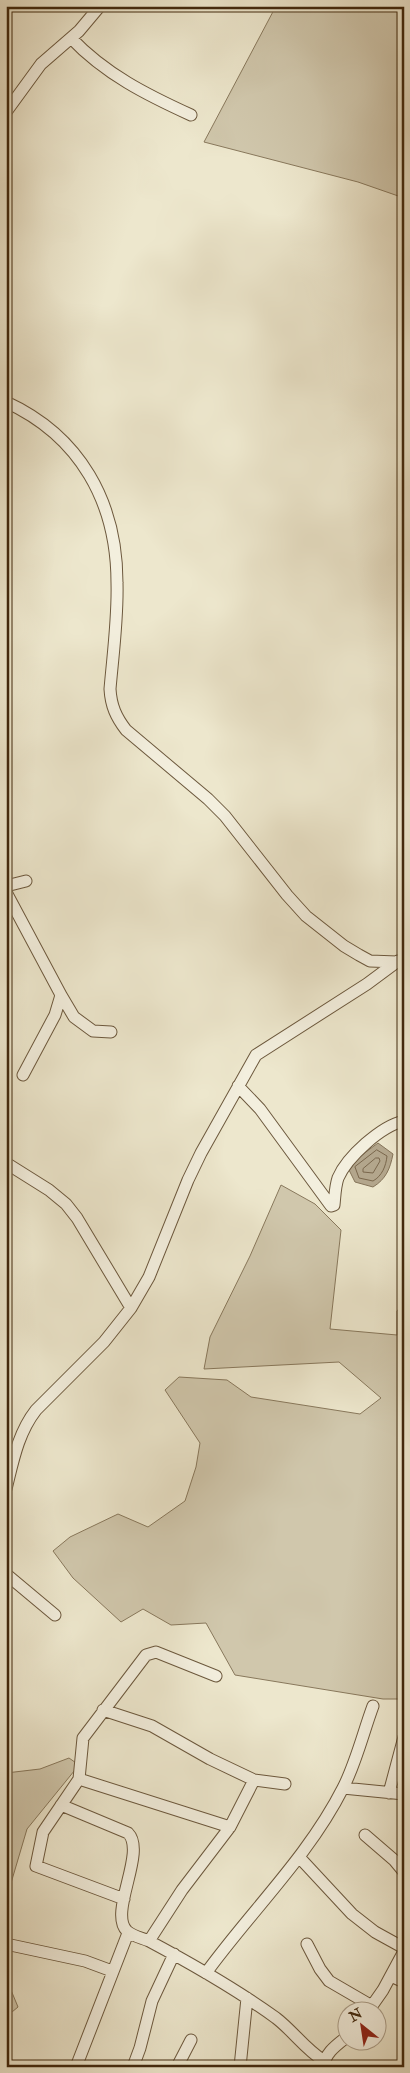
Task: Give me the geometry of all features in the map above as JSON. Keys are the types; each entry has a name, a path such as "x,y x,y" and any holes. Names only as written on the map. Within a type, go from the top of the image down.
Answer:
{"street":[{"path":"6,112 41,64 71,38 100,6"},
{"path":"71,38 94,61 111,73 155,98 191,115"},
{"path":"6,402 39,420 70,446 83,464 94,485 108,519 116,556 118,582 110,701 126,730 219,810 286,895 306,916 344,946 370,961 400,960"},
{"path":"6,886 26,881"},
{"path":"6,892 74,1016 93,1031 111,1032"},
{"path":"6,1489 21,1433 27,1422 36,1410 104,1342 131,1308 149,1277 191,1174 256,1055 400,960"},
{"path":"23,1075 56,1015 61,995"},
{"path":"238,1086 260,1109 331,1206 334,1205 338,1180 351,1157 386,1130 404,1121"},
{"path":"6,1163 49,1190 66,1204 77,1218 131,1308"},
{"path":"6,1574 54,1616"},
{"path":"124,1899 83,1882 36,1866 44,1832 80,1779 83,1738 146,1654 156,1652 216,1676"},
{"path":"206,1973 233,1936 299,1857 343,1788 373,1706"},
{"path":"103,1710 152,1726 210,1759 254,1780 285,1784"},
{"path":"389,1793 404,1738"},
{"path":"80,1779 230,1827"},
{"path":"148,1941 182,1890 230,1827 254,1780"},
{"path":"343,1788 404,1794"},
{"path":"61,1805 132,1836 134,1850 124,1899 124,1926 128,1933 174,1954 247,1998 291,2030 312,2054 324,2064 329,2053 338,2045"},
{"path":"365,1835 394,1860 404,1872"},
{"path":"299,1857 352,1914 375,1932 404,1949 391,1976 376,2000"},
{"path":"76,2067 128,1933"},
{"path":"6,1944 85,1961 112,1972"},
{"path":"307,1944 320,1969 329,1981 359,2000"},
{"path":"133,2067 152,2002 174,1954"},
{"path":"391,1976 404,1982"},
{"path":"240,2067 247,1998"},
{"path":"177,2067 191,2040"}],"shaded area":[{"path":"276,6 404,6 404,198 358,182 204,142"},
{"path":"281,1185 315,1204 341,1230 330,1329 397,1335 397,1311 402,1305 404,1308 404,1699 383,1699 235,1675 206,1623 171,1625 143,1609 121,1622 73,1578 53,1551 70,1537 118,1514 148,1527 185,1501 196,1467 200,1443 165,1390 179,1377 227,1380 251,1397 360,1414 381,1398 339,1362 204,1369 210,1337 250,1256"},
{"path":"69,1758 79,1765 27,1829 6,1900 6,1773 40,1769"},
{"path":"6,1978 18,2007 6,2017"}],"water":[{"path":"378,1143 393,1154 387,1173 373,1187 355,1182 347,1166"}]}
